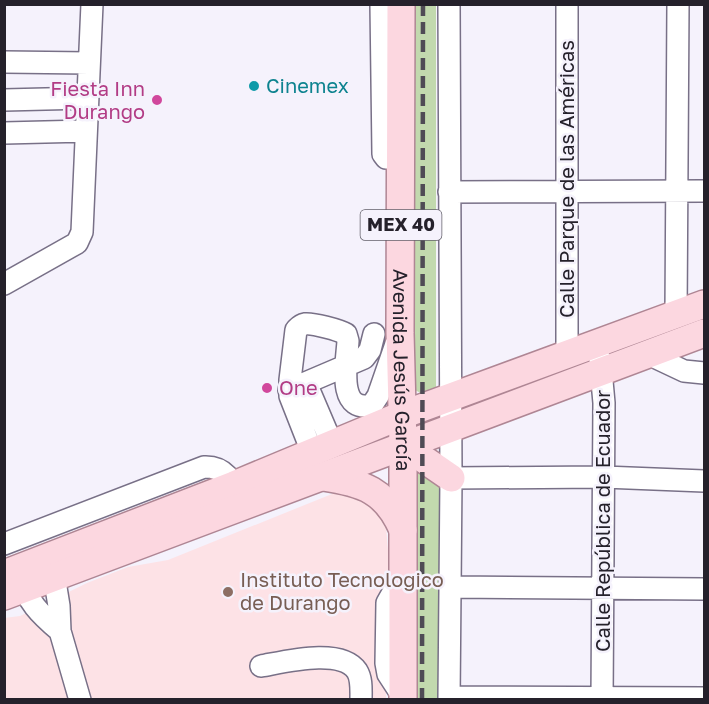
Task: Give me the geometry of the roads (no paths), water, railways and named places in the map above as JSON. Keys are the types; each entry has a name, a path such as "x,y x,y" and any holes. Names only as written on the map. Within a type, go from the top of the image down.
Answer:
{"main road":[{"name":"Avenida Jesús García","path":"401,4 401,158 387,333 402,415 404,698"},
{"path":"13,582 239,495 322,448 402,415 705,304"},
{"path":"239,495 322,477 705,333"},
{"path":"403,445 451,478"},
{"path":"322,477 362,485 375,492 387,501 404,532"}],"street":[{"path":"4,284 76,243 80,238 83,228 92,4"},
{"path":"381,4 383,154 386,158 401,158"},
{"path":"449,4 451,428 449,698 705,698"},
{"name":"Calle Parque de las Américas","path":"567,4 567,354"},
{"path":"676,314 678,4"},
{"path":"10,63 89,63"},
{"path":"4,100 87,98"},
{"path":"4,133 86,131"},
{"path":"449,192 705,191"},
{"path":"322,448 298,387 296,330 303,324 346,334 348,341 346,389 348,395 358,404 368,406 372,405 378,396 387,333"},
{"path":"298,387 346,367 368,354 387,333"},
{"name":"Calle República de Ecuador","path":"596,344 603,371 602,698"},
{"path":"648,354 684,371 705,373"},
{"path":"4,543 204,467 212,466 223,471 239,495"},
{"path":"451,478 604,477 705,481"},
{"path":"53,567 60,632 80,699"},
{"path":"13,582 38,613 60,632"},
{"path":"450,587 705,589"},
{"path":"261,666 309,658 344,661 356,670 360,679 362,699"}],"railway":[{"path":"422,700 423,4"}],"place":[{"name":"Cinemex","path":"254,86"},
{"name":"Fiesta Inn Durango","path":"157,100"},
{"name":"One","path":"267,388"},
{"name":"Instituto Tecnologico de Durango","path":"228,592"}]}
